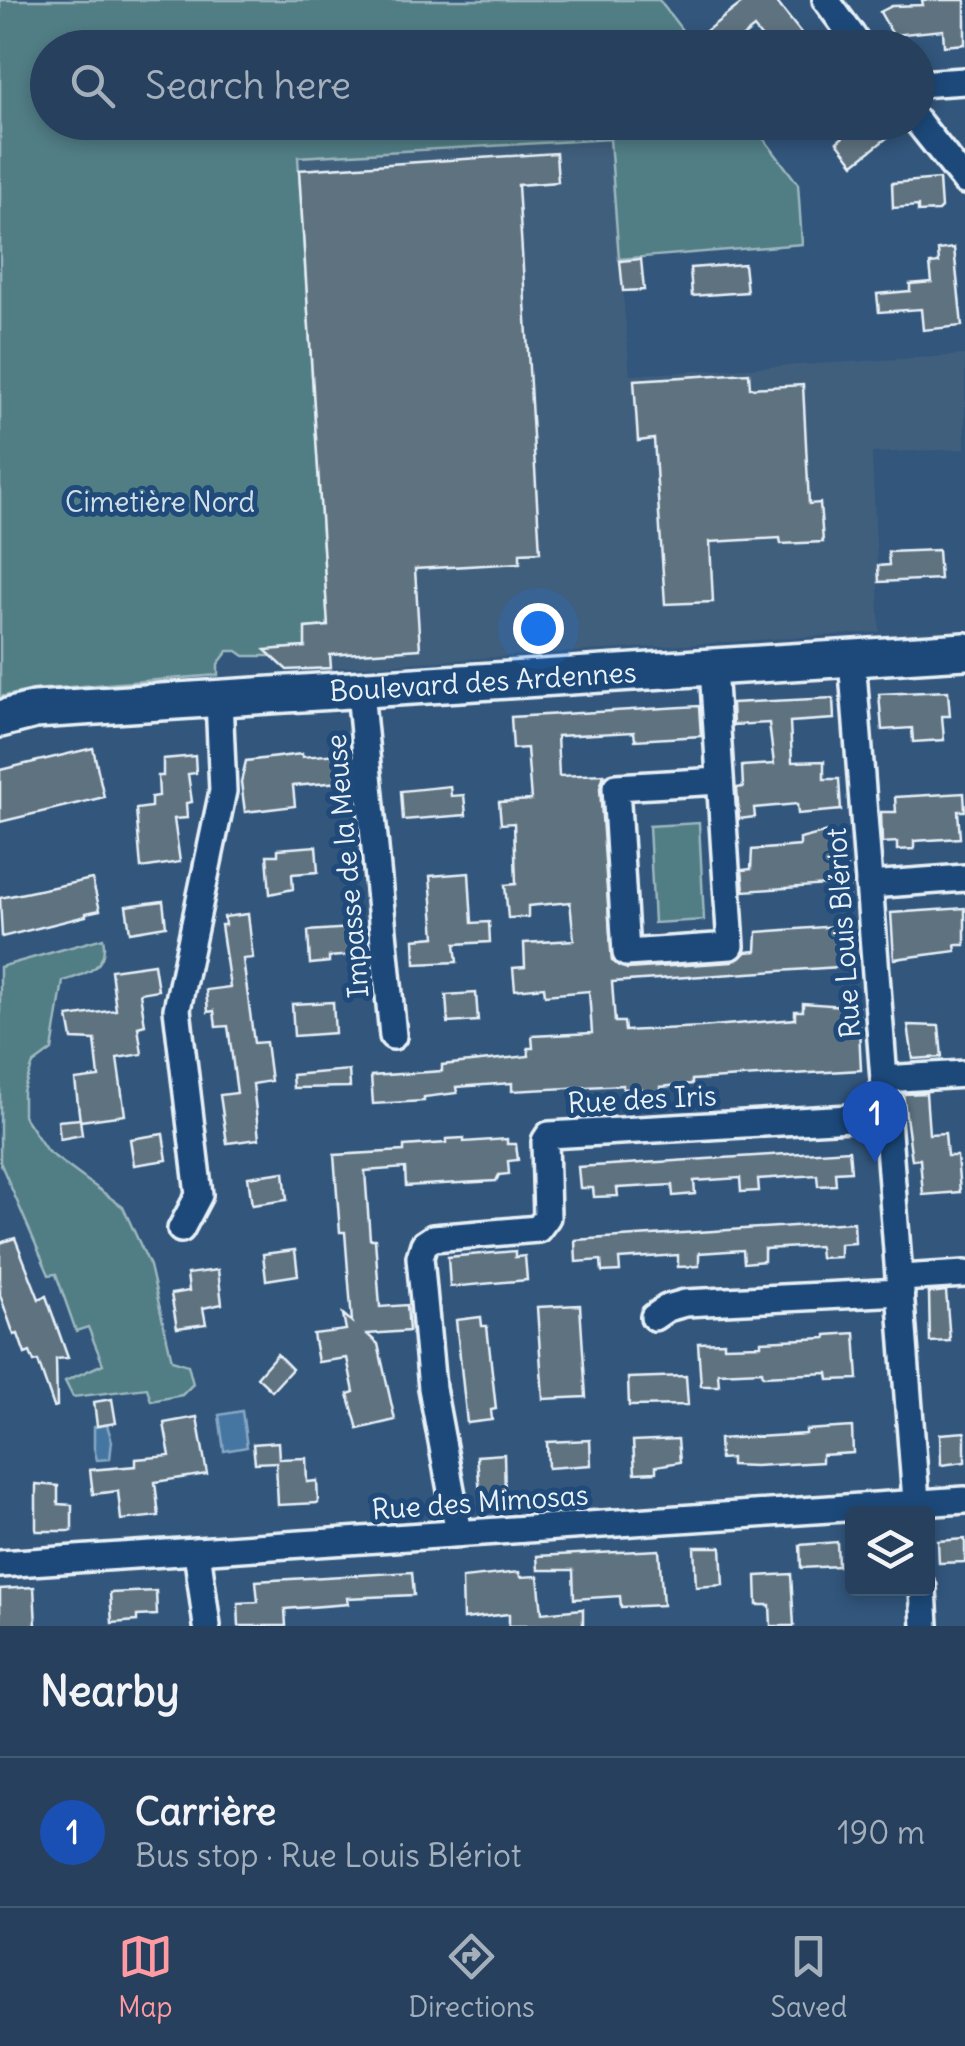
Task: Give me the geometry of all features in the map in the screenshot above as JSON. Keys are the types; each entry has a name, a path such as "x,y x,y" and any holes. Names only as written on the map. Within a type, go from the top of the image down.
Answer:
{"main road":[{"name":"Boulevard des Ardennes","path":"0,719 34,710 965,651"}],"street":[{"path":"826,0 848,30"},
{"path":"935,83 965,80"},
{"path":"932,140 965,181"},
{"name":"Rue Louis Blériot","path":"852,658 917,1506"},
{"path":"713,668 731,946 626,953 616,787 720,782"},
{"name":"Impasse de la Meuse","path":"360,691 393,1036"},
{"path":"181,1229 199,1195 177,1010 223,791 219,699"},
{"path":"869,886 965,878"},
{"path":"884,1080 965,1074"},
{"name":"Rue des Iris","path":"459,1533 432,1388 420,1257 424,1244 434,1238 538,1228 547,1216 544,1141 549,1134 886,1116"},
{"path":"654,1317 685,1303 901,1285 965,1274"},
{"name":"Rue des Mimosas","path":"929,1506 965,1500"},
{"name":"Rue des Mimosas","path":"0,1564 845,1512"},
{"path":"197,1551 208,1626"},
{"path":"923,1596 925,1626"}],"shaded area":[{"path":"610,140 630,375 965,355 965,449 872,453 880,632 331,668 298,157"},
{"path":"242,1411 247,1447 224,1451 219,1415"},
{"path":"107,1425 112,1441 110,1459 97,1460 94,1427"}],"green space":[{"name":"Cimetière Nord","path":"0,0 659,0 682,30 30,30 30,140 593,140 298,157 328,626 306,628 305,647 277,649 271,656 244,656 228,651 218,664 218,675 34,690 0,697"},
{"name":"Cimetière Nord","path":"610,140 765,140 798,184 802,244 619,259"},
{"path":"699,823 704,920 654,923 649,826"},
{"path":"103,938 100,963 63,981 52,1050 33,1064 23,1091 23,1115 47,1151 123,1207 150,1266 172,1360 188,1365 193,1384 182,1395 151,1401 147,1388 73,1397 65,1381 103,1364 88,1327 76,1331 56,1274 49,1275 0,1162 0,967"}],"building":[{"path":"746,0 775,0 799,30 754,28 707,30"},
{"path":"922,0 965,0 965,44 944,46 943,30 890,30 880,12 892,6 923,5"},
{"path":"839,140 884,140 854,164 837,142"},
{"path":"556,153 558,182 518,185 540,552 520,553 520,563 415,569 420,649 330,655 331,668 287,670 265,650 305,647 305,628 328,626 299,170"},
{"path":"939,179 938,211 918,212 918,206 893,208 892,183"},
{"path":"954,248 962,326 923,330 921,309 879,312 877,294 910,291 910,284 932,282 930,264 939,263 938,250"},
{"path":"641,259 644,290 623,291 620,261"},
{"path":"744,264 747,292 692,296 690,268"},
{"path":"749,373 750,388 803,385 809,504 820,503 823,542 781,544 780,538 710,542 713,602 665,604 654,439 638,441 634,380"},
{"path":"938,550 940,579 879,582 878,566 889,565 888,552"},
{"path":"948,691 950,716 942,716 944,740 913,742 912,728 882,730 879,694"},
{"path":"833,698 834,719 790,722 792,762 824,761 824,779 839,779 841,810 798,814 797,804 754,808 755,817 739,819 737,788 743,787 742,766 774,764 769,723 733,725 732,703"},
{"path":"699,706 701,736 635,740 634,732 557,736 559,776 604,774 600,788 612,961 627,969 732,962 746,952 756,951 757,932 837,926 839,945 853,944 855,966 612,982 615,1022 624,1022 625,1031 701,1027 795,1019 795,1011 803,1011 803,1003 858,1007 861,1070 692,1080 692,1084 660,1087 661,1104 642,1105 641,1088 623,1089 623,1085 512,1091 512,1083 456,1087 457,1093 424,1097 424,1101 373,1104 371,1076 442,1071 442,1065 529,1056 532,1036 592,1033 589,991 545,995 544,987 515,990 513,968 525,967 524,943 574,940 570,902 528,906 528,917 508,918 505,885 516,884 514,823 501,824 499,802 531,800 527,748 513,749 511,717"},
{"path":"93,748 104,797 0,822 0,770"},
{"path":"338,754 340,782 293,786 295,806 245,812 241,782 246,761"},
{"path":"195,756 196,773 188,774 192,802 186,803 187,818 174,819 180,862 141,868 136,809 151,807 151,797 159,796 158,776 163,776 163,759"},
{"path":"450,786 451,796 464,795 466,815 403,820 401,791"},
{"path":"964,793 965,811 958,811 960,838 914,841 914,849 897,850 897,842 882,843 881,812 896,812 895,797"},
{"path":"831,831 831,863 846,862 849,895 828,897 827,885 744,891 742,870 751,869 752,850 800,846 800,839"},
{"path":"316,846 318,872 292,874 293,889 270,894 267,855 278,855 278,849"},
{"path":"469,873 472,923 489,922 490,942 455,944 457,962 415,964 414,939 435,937 430,876"},
{"path":"92,879 100,910 2,937 0,898"},
{"path":"163,901 166,926 130,932 126,906"},
{"path":"965,908 965,945 955,945 956,951 894,959 891,913"},
{"path":"248,914 253,958 243,959 254,1043 266,1042 271,1081 253,1084 259,1139 227,1143 220,1095 237,1093 228,1026 216,1027 214,1011 208,1012 206,990 230,987 221,925 225,925 224,917"},
{"path":"352,928 355,955 329,957 329,962 310,964 308,931"},
{"path":"154,964 158,990 140,993 145,1025 138,1027 142,1054 117,1058 125,1115 80,1121 75,1080 99,1077 95,1040 72,1039 68,1017 116,1010 111,970"},
{"path":"476,993 478,1021 448,1023 446,995"},
{"path":"333,1002 335,1033 294,1036 292,1004"},
{"path":"908,1025 939,1026 942,1057 913,1059"},
{"path":"349,1070 350,1087 293,1088 292,1075"},
{"path":"926,1093 929,1134 945,1133 947,1156 957,1156 960,1192 923,1195 920,1159 912,1160 903,1094"},
{"path":"80,1119 82,1135 60,1139 58,1121"},
{"path":"163,1134 167,1160 134,1165 130,1139"},
{"path":"464,1138 464,1142 507,1139 507,1144 516,1144 518,1160 508,1161 509,1174 499,1175 496,1181 406,1186 405,1168 365,1171 380,1307 407,1305 409,1331 367,1334 378,1344 395,1420 358,1429 348,1394 354,1392 347,1358 318,1362 313,1334 346,1330 343,1314 352,1322 334,1155 404,1151 404,1146"},
{"path":"849,1150 851,1171 835,1172 836,1185 818,1186 817,1175 758,1179 759,1191 741,1192 740,1178 694,1181 695,1194 673,1196 672,1185 617,1188 618,1196 594,1197 593,1188 580,1188 578,1167"},
{"path":"284,1172 287,1200 252,1205 248,1177"},
{"path":"854,1222 855,1243 840,1244 840,1257 820,1258 819,1246 764,1249 764,1261 744,1263 743,1250 699,1253 699,1266 678,1267 678,1255 619,1259 620,1271 602,1272 601,1260 576,1262 575,1240"},
{"path":"15,1238 39,1299 46,1296 68,1358 56,1359 54,1407 38,1361 34,1362 30,1352 25,1354 18,1334 14,1335 0,1295 0,1243"},
{"path":"295,1250 298,1275 266,1280 263,1254"},
{"path":"515,1251 515,1257 525,1256 527,1280 450,1287 448,1257"},
{"path":"218,1270 222,1304 203,1308 206,1324 177,1328 171,1294 189,1291 187,1274"},
{"path":"946,1291 950,1341 930,1342 929,1293"},
{"path":"580,1305 586,1397 543,1399 537,1307"},
{"path":"481,1317 482,1326 487,1326 496,1409 491,1410 492,1420 467,1423 456,1320"},
{"path":"855,1333 858,1379 829,1380 828,1373 763,1376 762,1371 718,1373 719,1386 701,1386 698,1343 761,1345 761,1341"},
{"path":"277,1354 292,1369 272,1391 257,1377"},
{"path":"686,1376 688,1405 629,1406 628,1378"},
{"path":"112,1399 116,1423 97,1426 94,1402"},
{"path":"197,1417 207,1474 155,1482 159,1516 121,1520 118,1491 93,1494 90,1470 136,1466 136,1459 170,1456 164,1423"},
{"path":"852,1427 853,1453 822,1455 822,1462 755,1466 731,1465 731,1458 720,1459 719,1439"},
{"path":"965,1432 965,1462 941,1465 940,1434"},
{"path":"678,1439 680,1462 656,1466 656,1472 635,1473 633,1441"},
{"path":"590,1440 591,1465 548,1468 547,1442"},
{"path":"278,1442 279,1459 306,1458 307,1482 317,1481 318,1503 278,1505 276,1462 255,1463 253,1444"},
{"path":"504,1454 505,1494 480,1495 477,1456"},
{"path":"36,1484 58,1486 58,1504 72,1505 72,1531 36,1531"},
{"path":"965,1539 965,1562 939,1563 938,1541"},
{"path":"837,1542 838,1566 801,1568 800,1545"},
{"path":"694,1547 721,1547 723,1585 696,1587"},
{"path":"659,1550 663,1605 621,1607 620,1596 574,1599 573,1570 538,1570 537,1556"},
{"path":"412,1572 414,1595 347,1598 348,1604 285,1609 286,1626 239,1626 238,1603 258,1602 256,1581"},
{"path":"519,1572 520,1577 538,1576 542,1613 583,1609 583,1626 509,1626 509,1614 463,1619 462,1578"},
{"path":"791,1574 794,1626 771,1626 770,1605 757,1605 756,1576"},
{"path":"34,1587 36,1626 0,1626 0,1589"},
{"path":"156,1591 157,1615 112,1623 110,1593"}],"place":[{"name":"Carrière","path":"875,1163"}]}
